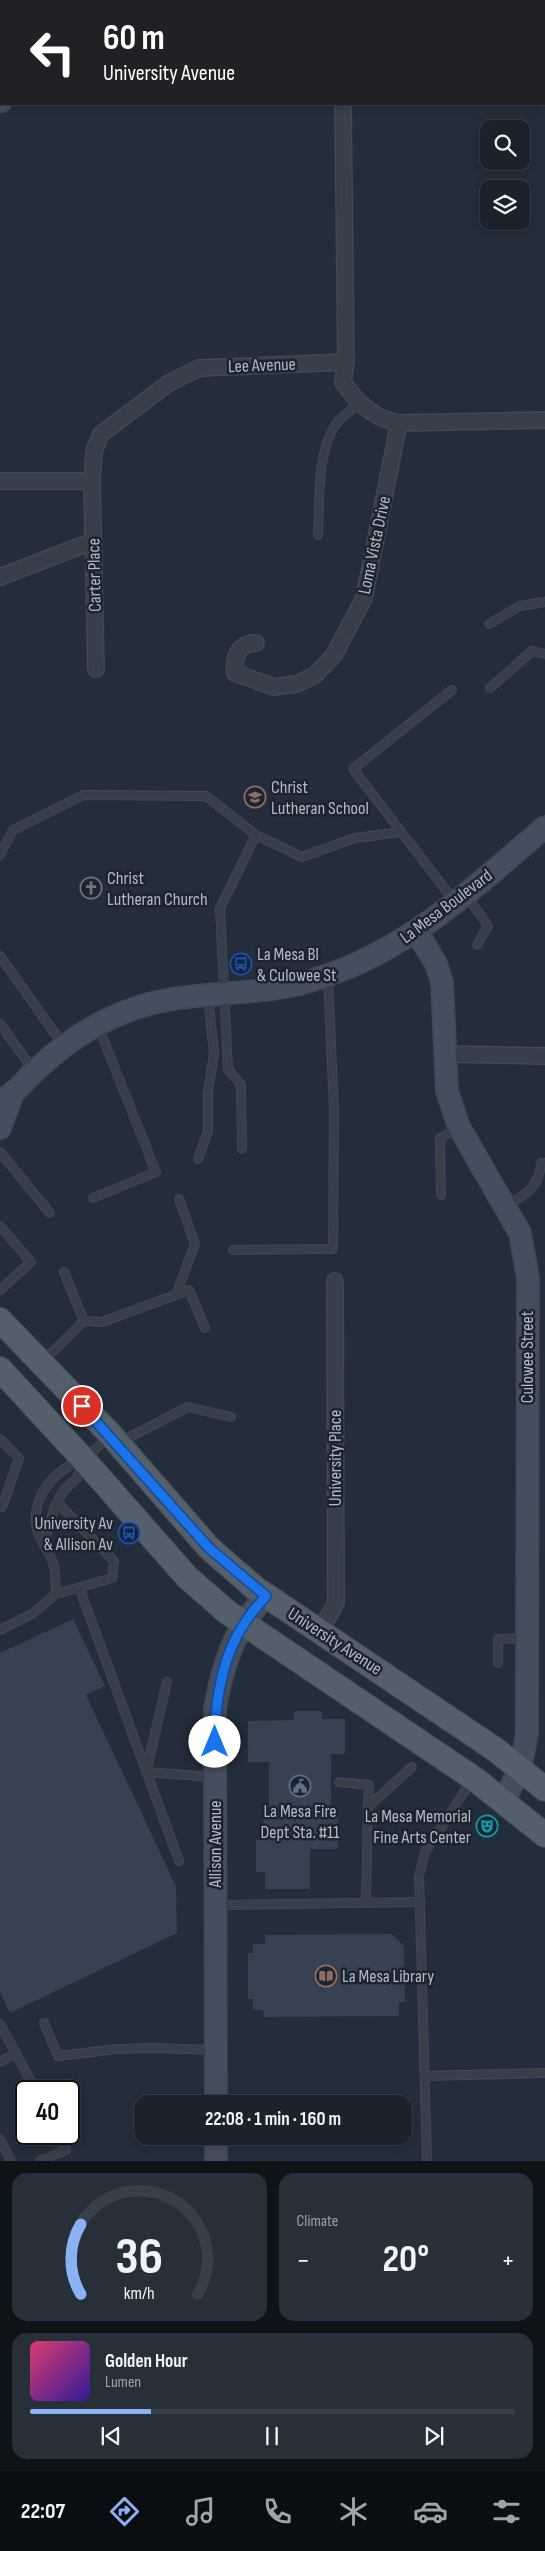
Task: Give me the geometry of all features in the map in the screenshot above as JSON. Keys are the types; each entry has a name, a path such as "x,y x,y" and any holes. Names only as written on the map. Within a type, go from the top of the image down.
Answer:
{"main road":[{"name":"University Avenue","path":"0,1320 114,1439 209,1548 266,1596 404,1686 496,1750 545,1789"},
{"name":"University Avenue","path":"0,1369 84,1460 187,1577 227,1612 473,1778 545,1835"}],"street":[{"path":"343,105 346,362 343,382 360,404 384,421 399,423 545,420"},
{"name":"Lee Avenue","path":"92,481 94,450 101,434 170,383 199,368 346,362"},
{"name":"Loma Vista Drive","path":"256,643 248,643 239,650 234,662 235,674 274,687 297,684 315,675 334,655 364,598 399,423"},
{"path":"0,482 92,481"},
{"name":"Carter Place","path":"92,481 96,669"},
{"path":"0,577 93,541"},
{"name":"La Mesa Boulevard","path":"0,1128 6,1098 65,1046 98,1024 126,1011 164,999 268,989 328,975 390,948 417,932 461,899 545,827"},
{"name":"Culowee Street","path":"417,932 436,964 442,982 447,1091 459,1127 506,1205 520,1233 528,1278 527,1734 520,1769 503,1802"},
{"path":"444,1054 545,1056"},
{"name":"University Place","path":"320,1631 336,1603 334,1281"},
{"name":"Allison Avenue","path":"216,2095 215,1708 218,1689 231,1650 244,1624 266,1596"},
{"path":"216,2145 216,2161"}],"lane":[{"path":"318,535 322,472 328,438 338,422 360,404"},
{"path":"489,624 520,606 545,602"},
{"path":"490,688 532,651 545,654"},
{"path":"452,690 353,769 401,832 488,926 477,945"},
{"path":"0,855 13,830 83,795 206,796 256,835 302,857 355,838 401,832"},
{"path":"198,1160 208,1132 208,1092 214,1054 220,908 256,835"},
{"path":"0,956 65,1046"},
{"path":"234,1250 333,1250 334,1110 328,975"},
{"path":"217,993 228,1069 241,1085 242,1149"},
{"path":"0,1024 34,1072"},
{"path":"93,1198 156,1172 98,1024"},
{"path":"441,1195 440,1138 459,1127"},
{"path":"0,1152 50,1213"},
{"path":"506,1205 525,1196 541,1174 541,1163 545,1163"},
{"path":"176,1295 196,1244 179,1198"},
{"path":"0,1226 31,1262 0,1290"},
{"path":"64,1272 84,1321"},
{"path":"41,1363 84,1321 102,1322 190,1290 205,1328"},
{"path":"56,1594 54,1565 36,1524 37,1508 53,1476 67,1466 84,1460 114,1439 188,1407 231,1417"},
{"path":"0,1439 19,1458 2,1507"},
{"path":"44,1544 57,1502 64,1490 77,1478 84,1460"},
{"path":"0,1630 32,1614 56,1594 112,1578 114,1561 57,1502"},
{"path":"79,1588 179,1861"},
{"path":"498,1663 498,1639 527,1638"},
{"path":"146,1772 167,1682"},
{"path":"368,1807 412,1767"},
{"path":"146,1772 215,1777"},
{"path":"427,2161 419,1876 425,1852 473,1778"},
{"path":"339,1782 369,1785 366,1902"},
{"path":"216,1904 420,1902"},
{"path":"44,2023 58,2056 126,2048 216,2050"},
{"path":"0,2024 30,2080"},
{"path":"0,2062 16,2053"},
{"path":"424,2076 545,2073"},
{"path":"0,2138 10,2161"},
{"path":"40,2161 66,2150 64,2145"}],"building":[{"path":"73,1619 105,1686 86,1695 176,1886 177,1933 10,2013 0,1992 0,1653"},
{"name":"La Mesa Fire Dept Sta. #11","path":"294,1711 322,1711 322,1719 345,1719 345,1754 331,1754 331,1809 338,1809 338,1849 310,1849 310,1889 265,1889 265,1872 256,1872 256,1840 263,1840 263,1813 269,1813 269,1762 248,1762 248,1721 294,1720"},
{"name":"La Mesa Library","path":"392,1934 404,1946 405,2002 399,2002 399,2016 264,2017 263,2010 253,2010 253,1999 248,1999 248,1953 253,1953 253,1944 265,1944 265,1935"}],"place":[{"name":"Christ Lutheran School","path":"255,797"},
{"name":"Christ Lutheran Church","path":"91,888"},
{"name":"La Mesa Bl & Culowee St","path":"241,964"},
{"name":"University Av & Allison Av","path":"129,1533"},
{"name":"La Mesa Fire Dept Sta. #11","path":"300,1786"},
{"name":"La Mesa Memorial Fine Arts Center","path":"487,1826"},
{"name":"La Mesa Library","path":"326,1976"}],"route":[{"path":"82,1406 110,1434 209,1548 266,1596 244,1624 231,1650 218,1689 215,1708 215,1742"}]}
